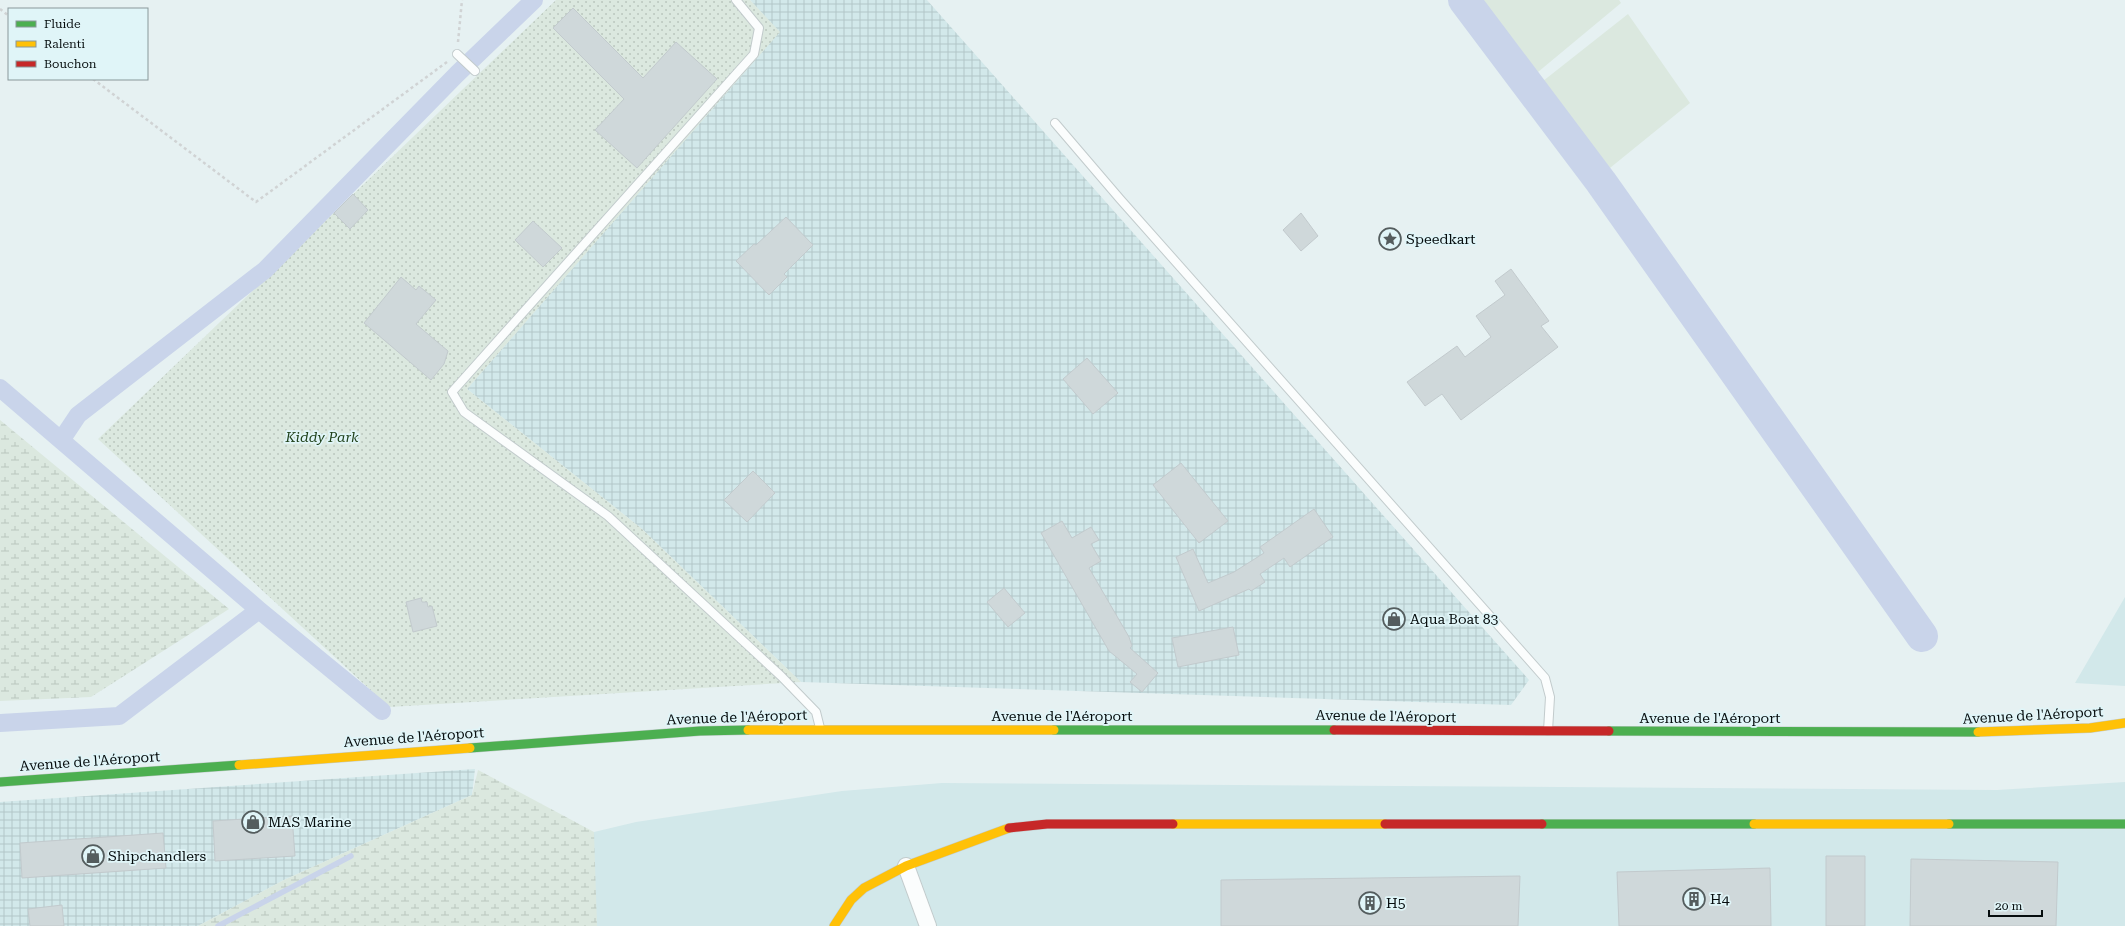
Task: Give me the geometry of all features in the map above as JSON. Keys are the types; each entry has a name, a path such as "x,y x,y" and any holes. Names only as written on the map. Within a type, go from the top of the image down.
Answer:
{"main road":[{"name":"Avenue de l'Aéroport","path":"0,782 700,731 821,729 1998,732 2090,728 2125,723"},
{"path":"834,926 852,900 864,888 906,866 1004,828 1047,824 2125,824"}],"street":[{"path":"906,866 928,926"}],"lane":[{"path":"736,0 759,28 754,54 452,392 464,412 614,521 781,676 816,712 821,729"},
{"path":"457,54 475,72"},
{"path":"1055,123 1120,200 1545,678 1550,697 1548,732"}],"path":[{"path":"94,80 256,202 457,54 462,0"},
{"path":"0,9 8,15"}],"shaded area":[{"path":"750,0 927,0 1529,680 1511,705 801,682 642,529 467,389 779,32"},
{"path":"2125,597 2125,686 2075,683"},
{"path":"475,769 472,795 284,880 198,926 0,926 0,802"},
{"path":"2125,782 2125,926 307,926 594,832 636,822 842,791 942,783 1997,790"}],"green space":[{"name":"Kiddy Park","path":"556,0 750,0 780,32 467,389 642,529 801,682 389,707 98,439"},
{"path":"1473,0 1619,0 1621,3 1532,77"},
{"path":"1628,14 1690,103 1605,172 1538,85"},
{"path":"0,420 229,609 91,697 0,701"},
{"path":"478,770 594,832 597,926 198,926 284,880 472,795"}],"building":[{"path":"573,8 643,78 676,42 717,79 637,168 595,130 624,99 553,28"},
{"path":"353,194 368,210 350,229 334,213"},
{"path":"1301,213 1318,236 1301,251 1283,230"},
{"path":"786,217 813,245 784,274 787,277 769,295 736,261 754,244 756,245"},
{"path":"533,221 562,248 543,267 515,240"},
{"path":"1511,269 1549,321 1541,326 1558,347 1461,420 1442,394 1425,406 1407,382 1457,346 1465,357 1491,337 1476,316 1505,295 1495,281"},
{"path":"401,277 416,290 419,286 436,300 416,324 448,351 444,364 431,380 364,323"},
{"path":"1087,358 1118,393 1093,414 1063,379"},
{"path":"1181,463 1228,521 1199,543 1153,485"},
{"path":"753,471 775,493 747,522 724,500"},
{"path":"1314,509 1333,537 1290,567 1284,558 1260,574 1265,582 1251,591 1249,589 1199,611 1176,557 1193,549 1208,583 1234,572 1264,553 1260,547"},
{"path":"1062,521 1072,538 1091,527 1099,540 1091,544 1101,561 1089,568 1129,637 1132,646 1130,648 1158,673 1142,692 1130,682 1137,674 1109,651 1041,533"},
{"path":"1004,588 1025,613 1008,627 987,602"},
{"path":"421,598 422,602 427,602 428,607 432,606 437,626 413,632 406,602"},
{"path":"1233,627 1239,655 1178,667 1172,638"},
{"path":"292,816 295,856 215,861 213,821"},
{"name":"Shipchandlers","path":"163,833 166,868 22,878 20,843"},
{"path":"1826,856 1865,856 1865,926 1826,926"},
{"path":"1911,859 2058,862 2056,926 1910,926"},
{"name":"H4","path":"1770,868 1771,926 1619,926 1617,872"},
{"name":"H5","path":"1520,876 1518,926 1221,926 1221,880"},
{"path":"62,905 64,926 30,926 28,909"}],"waterway":[{"path":"62,439 78,415 265,270 457,74 534,0"},
{"path":"1464,0 1601,182 1922,636"},
{"path":"0,388 259,610 382,711"},
{"path":"0,723 119,716 259,610"},
{"path":"218,926 351,856"}],"traffic: fast":[{"path":"470,748 700,731 748,730"},
{"path":"1054,730 1334,730"},
{"path":"1609,731 1978,732"},
{"path":"0,782 239,765"},
{"path":"1542,824 1754,824"},
{"path":"1949,824 2125,824"}],"traffic: slow":[{"path":"1978,732 2090,728 2125,723"},
{"path":"748,730 1054,730"},
{"path":"239,765 470,748"},
{"path":"1173,824 1385,824"},
{"path":"1754,824 1949,824"},
{"path":"834,926 851,900 864,888 906,866 1009,828"}],"traffic: jam":[{"path":"1334,730 1609,731"},
{"path":"1009,828 1047,824 1173,824"},
{"path":"1385,824 1542,824"}],"place":[{"name":"Speedkart","path":"1390,239"},
{"name":"Aqua Boat 83","path":"1394,619"},
{"name":"MAS Marine","path":"253,822"},
{"name":"Shipchandlers","path":"93,856"},
{"name":"H4","path":"1694,899"},
{"name":"H5","path":"1370,903"}]}
